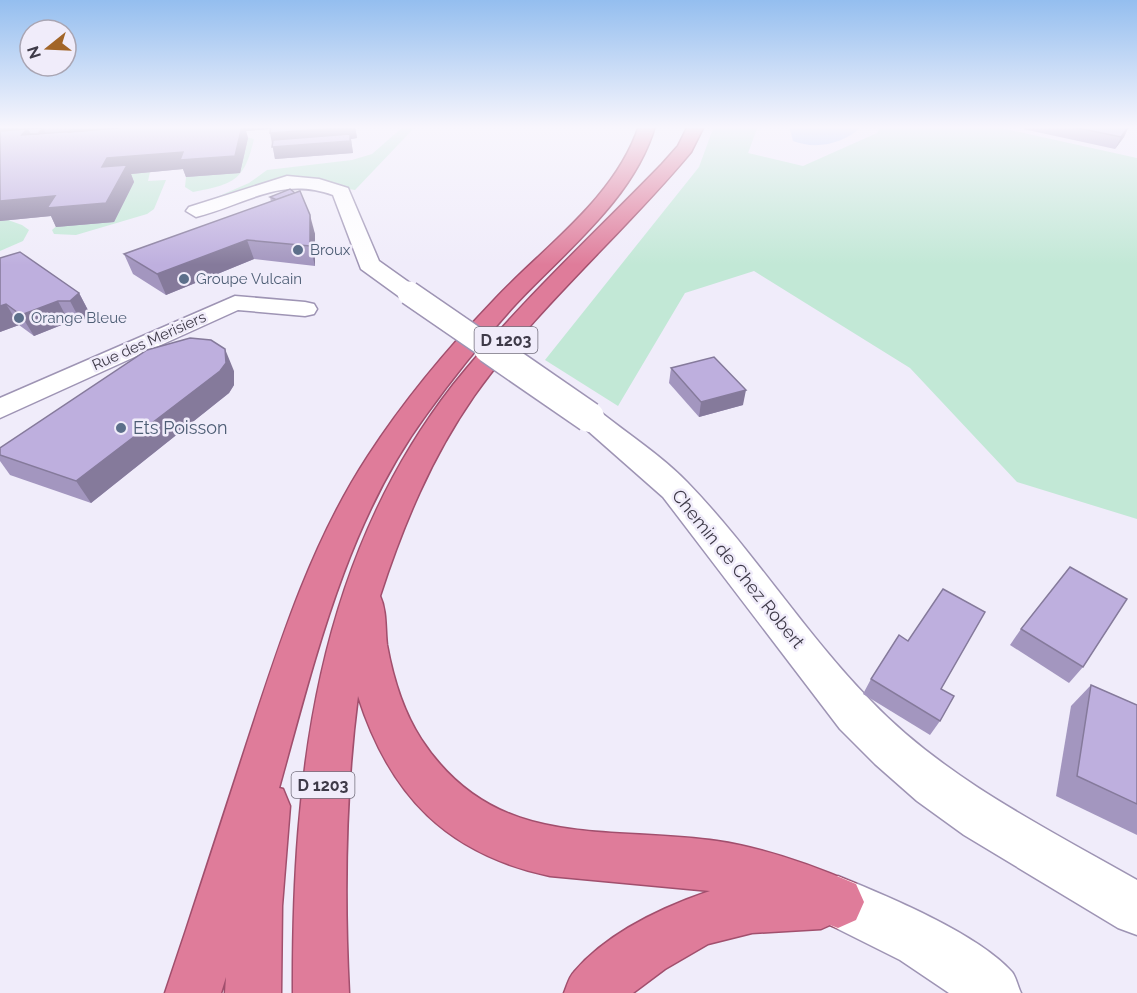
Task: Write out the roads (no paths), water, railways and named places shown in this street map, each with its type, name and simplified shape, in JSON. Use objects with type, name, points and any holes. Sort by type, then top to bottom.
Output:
[{"type":"highway","name":"D 1203","points":[[253,993],[256,906],[269,778],[291,674],[306,622],[350,515],[401,428],[429,391],[504,303],[627,172]]},
{"type":"highway","name":"D 1203","points":[[321,993],[319,902],[322,791],[341,664],[365,581],[385,528],[407,482],[462,393],[506,340],[664,172]]},
{"type":"highway","points":[[365,581],[369,652],[380,697],[398,745],[436,797],[470,823],[488,833],[527,846],[584,855],[720,867],[784,884],[838,902]]},
{"type":"highway","points":[[194,993],[306,622]]},
{"type":"highway","points":[[592,993],[615,970],[650,945],[717,916],[750,908],[838,902]]},
{"type":"street","name":"Chemin de Chez Robert","points":[[196,211],[287,181],[319,184],[341,192],[369,264],[589,417],[675,489],[855,715],[891,749],[933,785],[981,818],[1137,909]]},
{"type":"street","name":"Rue des Merisiers","points":[[0,409],[236,303],[305,309]]},
{"type":"street","points":[[838,902],[902,930],[977,979],[993,993]]},
{"type":"place","name":"Broux","points":[[298,250]]},
{"type":"place","name":"Groupe Vulcain","points":[[184,279]]},
{"type":"place","name":"Orange Bleue","points":[[19,318]]},
{"type":"place","name":"Ets Poisson","points":[[121,428]]}]
